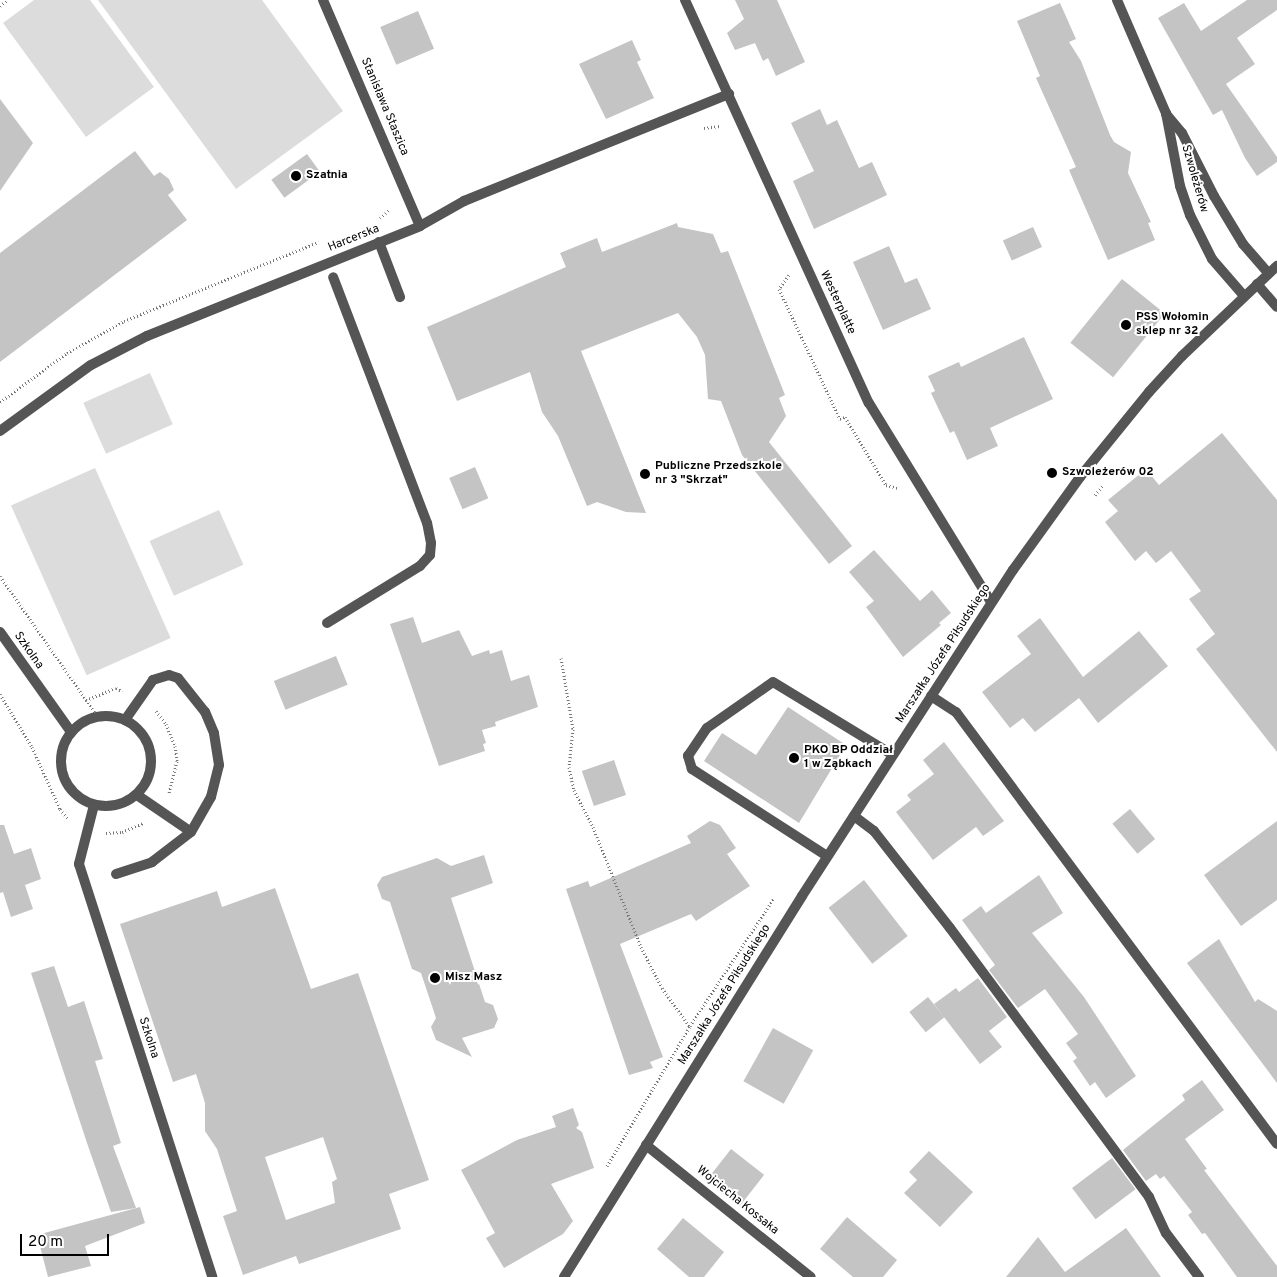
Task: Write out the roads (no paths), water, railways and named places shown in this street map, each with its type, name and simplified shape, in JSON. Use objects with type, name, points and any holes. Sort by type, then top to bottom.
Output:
[{"type":"street","name":"Stanisława Staszica","points":[[323,0],[420,226]]},
{"type":"street","name":"Westerplatte","points":[[685,0],[869,404],[991,602]]},
{"type":"street","name":"Szwoleżerów","points":[[1117,0],[1166,113],[1180,186],[1190,215],[1212,259],[1244,296]]},
{"type":"street","name":"Harcerska","points":[[0,431],[90,365],[118,349],[420,226],[464,201],[729,94]]},
{"type":"street","name":"Szwoleżerów","points":[[1166,113],[1182,134],[1214,196],[1243,244],[1268,274]]},
{"type":"street","points":[[379,242],[400,297]]},
{"type":"street","name":"Marszałka Józefa Piłsudskiego","points":[[566,1275],[707,1047],[991,602],[1121,424],[1182,356],[1277,266]]},
{"type":"street","points":[[326,624],[420,566],[430,555],[431,543],[427,523],[333,277]]},
{"type":"street","points":[[1257,284],[1277,307]]},
{"type":"street","name":"Szkolna","points":[[0,632],[71,732]]},
{"type":"street","points":[[116,874],[152,862],[191,832],[204,812],[215,785],[219,765],[214,732],[197,698],[178,678],[169,674],[153,680],[125,720]]},
{"type":"street","points":[[828,856],[692,769],[688,756],[707,728],[773,682],[893,756]]},
{"type":"street","points":[[931,696],[956,712],[1277,1144]]},
{"type":"street","points":[[98,717],[125,720],[140,731],[151,754],[148,780],[137,795],[119,805],[94,805],[82,800],[65,780],[61,755],[71,732],[81,723],[98,717]]},
{"type":"street","points":[[137,795],[191,832]]},
{"type":"street","name":"Szkolna","points":[[94,805],[79,864],[212,1277]]},
{"type":"street","points":[[854,816],[874,831],[950,928],[1149,1197],[1166,1233],[1199,1277]]},
{"type":"street","name":"Wojciecha Kossaka","points":[[646,1145],[811,1277]]},
{"type":"place","name":"Szatnia","points":[[296,176]]},
{"type":"place","name":"PSS Wołomin sklep nr 32","points":[[1126,325]]},
{"type":"place","name":"Szwoleżerów 02","points":[[1052,473]]},
{"type":"place","name":"Publiczne Przedszkole nr 3 \"Skrzat\"","points":[[645,474]]},
{"type":"place","name":"PKO BP Oddział 1 w Ząbkach","points":[[794,758]]},
{"type":"place","name":"Misz Masz","points":[[435,978]]}]
